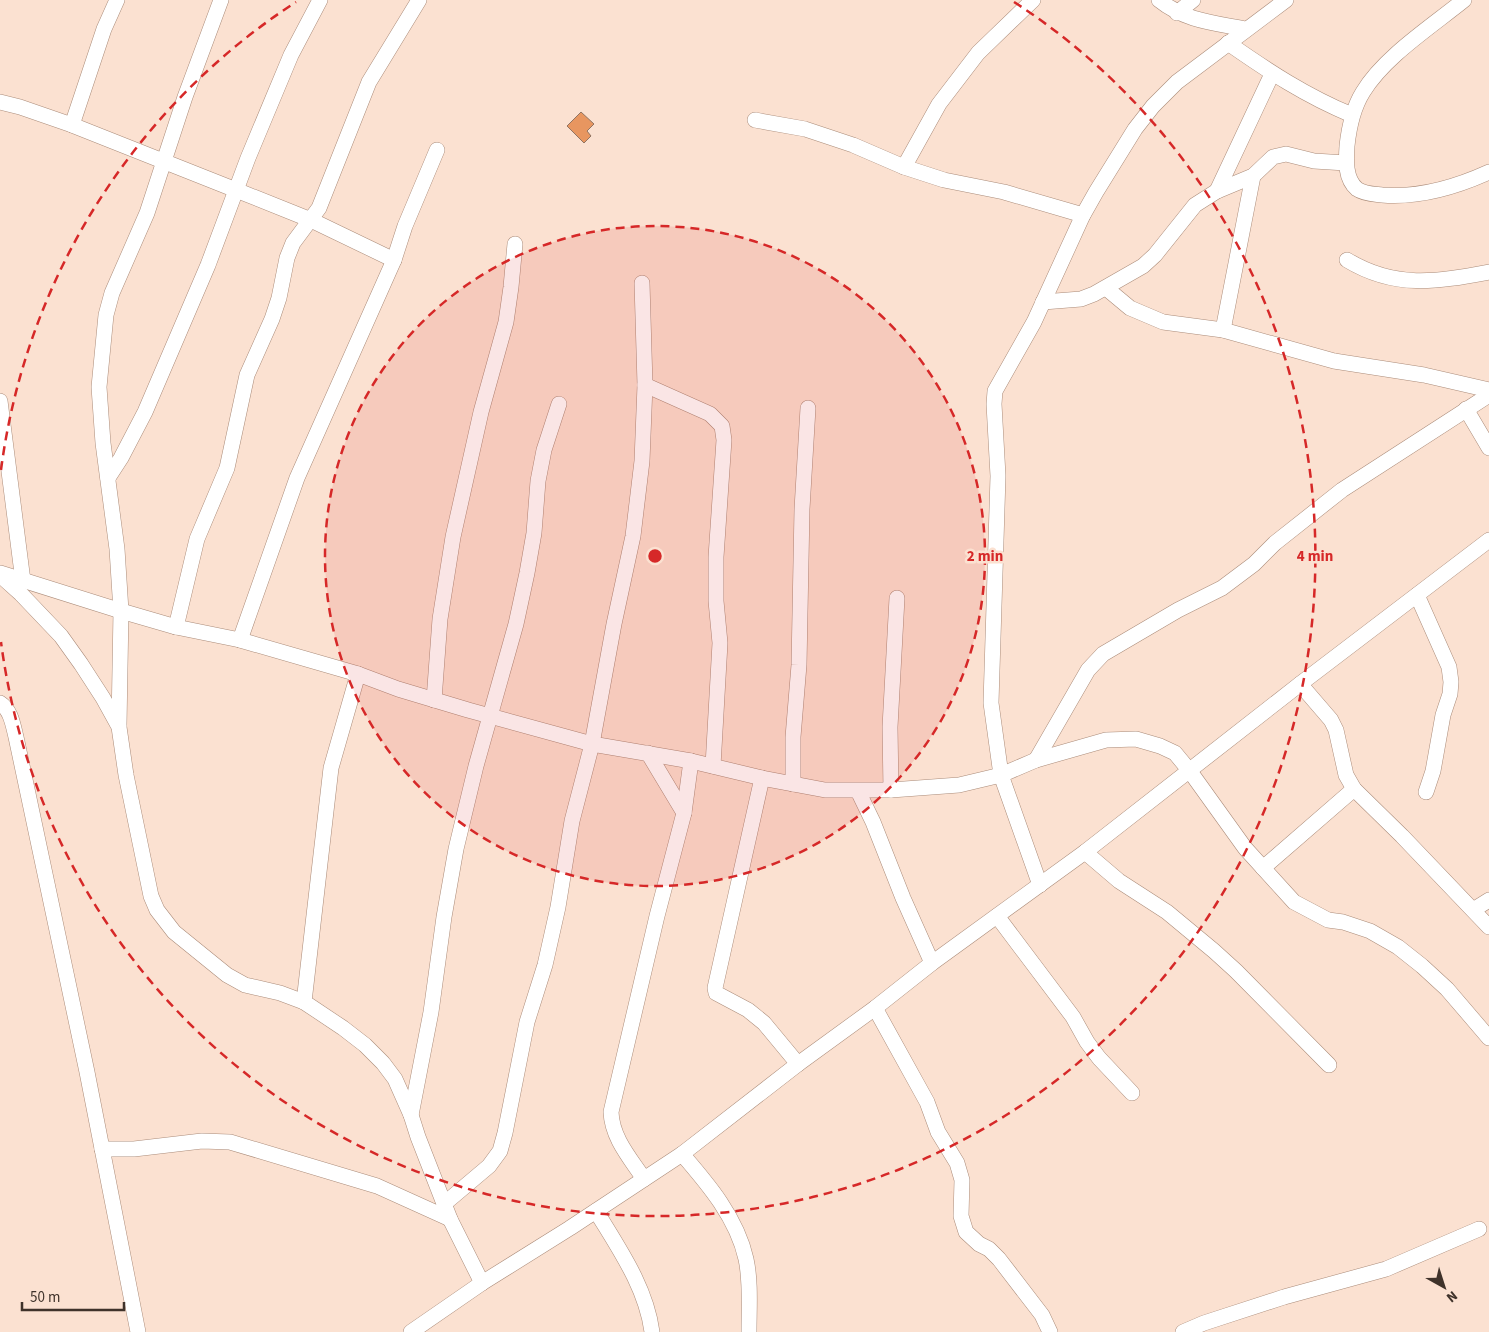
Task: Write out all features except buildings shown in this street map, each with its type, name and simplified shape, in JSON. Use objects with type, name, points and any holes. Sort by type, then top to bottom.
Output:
[{"type":"street","points":[[72,125],[116,0]]},
{"type":"street","points":[[221,0],[185,97],[146,213],[112,293],[106,315],[99,387],[103,443],[117,549],[121,611],[118,726],[126,775],[152,896],[157,910],[174,932],[227,975],[246,985],[280,993],[304,1002],[350,1034],[383,1063],[395,1079],[412,1115],[418,1137],[450,1219],[482,1283]]},
{"type":"street","points":[[108,478],[122,458],[145,412],[208,264],[291,56],[320,0]]},
{"type":"street","points":[[176,627],[197,539],[227,468],[247,375],[272,319],[279,298],[287,258],[293,243],[319,208],[369,82],[419,0]]},
{"type":"street","points":[[904,167],[939,104],[978,53],[1033,0]]},
{"type":"street","points":[[1159,0],[1177,13],[1199,20],[1246,29]]},
{"type":"street","points":[[1177,13],[1193,0]]},
{"type":"street","points":[[1040,885],[1001,775],[991,703],[998,476],[995,392],[1043,302],[1083,215],[1135,129],[1153,106],[1177,82],[1286,0]]},
{"type":"street","points":[[1464,0],[1395,56],[1370,81],[1361,94],[1352,115],[1348,134],[1346,163],[1350,178],[1356,188],[1365,193],[1391,196],[1412,195],[1445,188],[1489,172]]},
{"type":"street","points":[[1228,43],[1272,74],[1323,103],[1352,115]]},
{"type":"street","points":[[1218,191],[1272,74]]},
{"type":"street","points":[[0,102],[72,125],[311,220],[394,260]]},
{"type":"street","points":[[755,120],[805,129],[853,145],[904,167],[944,180],[1004,192],[1083,215]]},
{"type":"street","points":[[240,640],[297,478],[394,260],[437,150]]},
{"type":"street","points":[[1043,302],[1081,299],[1106,288],[1143,266],[1155,255],[1195,205],[1218,191],[1253,176],[1273,157],[1286,154],[1314,161],[1346,163]]},
{"type":"street","points":[[1223,330],[1253,176]]},
{"type":"street","points":[[434,700],[440,619],[452,546],[481,412],[506,322],[515,244]]},
{"type":"street","points":[[1347,260],[1372,273],[1410,282],[1445,280],[1489,272]]},
{"type":"street","points":[[444,1204],[489,1166],[500,1151],[506,1133],[527,1022],[545,965],[556,917],[572,821],[592,744],[614,624],[633,536],[642,461],[645,385],[642,283]]},
{"type":"street","points":[[1106,288],[1130,308],[1163,322],[1223,330],[1334,361],[1424,375],[1489,390]]},
{"type":"street","points":[[645,385],[710,414],[722,426],[724,440],[716,557],[716,601],[720,643],[713,766]]},
{"type":"street","points":[[1036,760],[1088,670],[1103,654],[1178,610],[1222,588],[1254,564],[1274,543],[1342,490],[1489,395]]},
{"type":"street","points":[[0,401],[23,580]]},
{"type":"street","points":[[412,1115],[432,1012],[444,917],[456,849],[528,573],[534,533],[538,481],[544,450],[559,404]]},
{"type":"street","points":[[793,784],[793,736],[799,665],[802,509],[808,408]]},
{"type":"street","points":[[1466,409],[1489,448]]},
{"type":"street","points":[[411,1332],[482,1283],[682,1154],[932,963],[1085,852],[1300,684],[1489,540]]},
{"type":"street","points":[[0,574],[176,627],[240,640],[358,674],[434,700],[592,744],[691,761],[762,778],[825,790],[891,790],[959,785],[1001,775],[1036,760],[1106,740],[1136,739],[1160,746],[1175,753],[1228,826],[1286,894],[1307,910],[1328,920],[1343,922],[1370,931],[1398,947],[1447,989],[1489,1038]]},
{"type":"street","points":[[0,574],[61,636],[82,664],[118,726]]},
{"type":"street","points":[[1417,595],[1449,667],[1451,682],[1433,771],[1426,792]]},
{"type":"street","points":[[891,790],[890,727],[897,598]]},
{"type":"street","points":[[304,1002],[330,768],[358,674]]},
{"type":"street","points":[[1300,684],[1331,720],[1336,730],[1346,775],[1354,788],[1489,927]]},
{"type":"street","points":[[0,703],[6,707],[10,714],[16,737],[138,1332]]},
{"type":"street","points":[[648,753],[684,813]]},
{"type":"street","points":[[644,1179],[615,1136],[611,1125],[610,1112],[684,813],[691,761]]},
{"type":"street","points":[[762,778],[715,988],[716,993],[748,1010],[764,1022],[798,1064]]},
{"type":"street","points":[[1263,868],[1354,788]]},
{"type":"street","points":[[858,791],[873,822],[903,898],[932,963]]},
{"type":"street","points":[[1085,852],[1119,881],[1167,912],[1207,945],[1236,971],[1329,1065]]},
{"type":"street","points":[[1473,910],[1489,900]]},
{"type":"street","points":[[997,916],[1073,1017],[1095,1052],[1132,1093]]},
{"type":"street","points":[[875,1008],[902,1054],[927,1102],[938,1132],[956,1163],[962,1180],[961,1216],[966,1232],[999,1259],[1042,1316],[1050,1332]]},
{"type":"street","points":[[102,1149],[134,1149],[202,1141],[230,1142],[377,1186],[450,1219]]},
{"type":"street","points":[[682,1154],[710,1186],[733,1224],[746,1258],[749,1284],[748,1332]]},
{"type":"street","points":[[596,1211],[632,1270],[648,1312],[652,1332]]},
{"type":"street","points":[[1182,1332],[1284,1297],[1386,1269],[1479,1228]]}]
